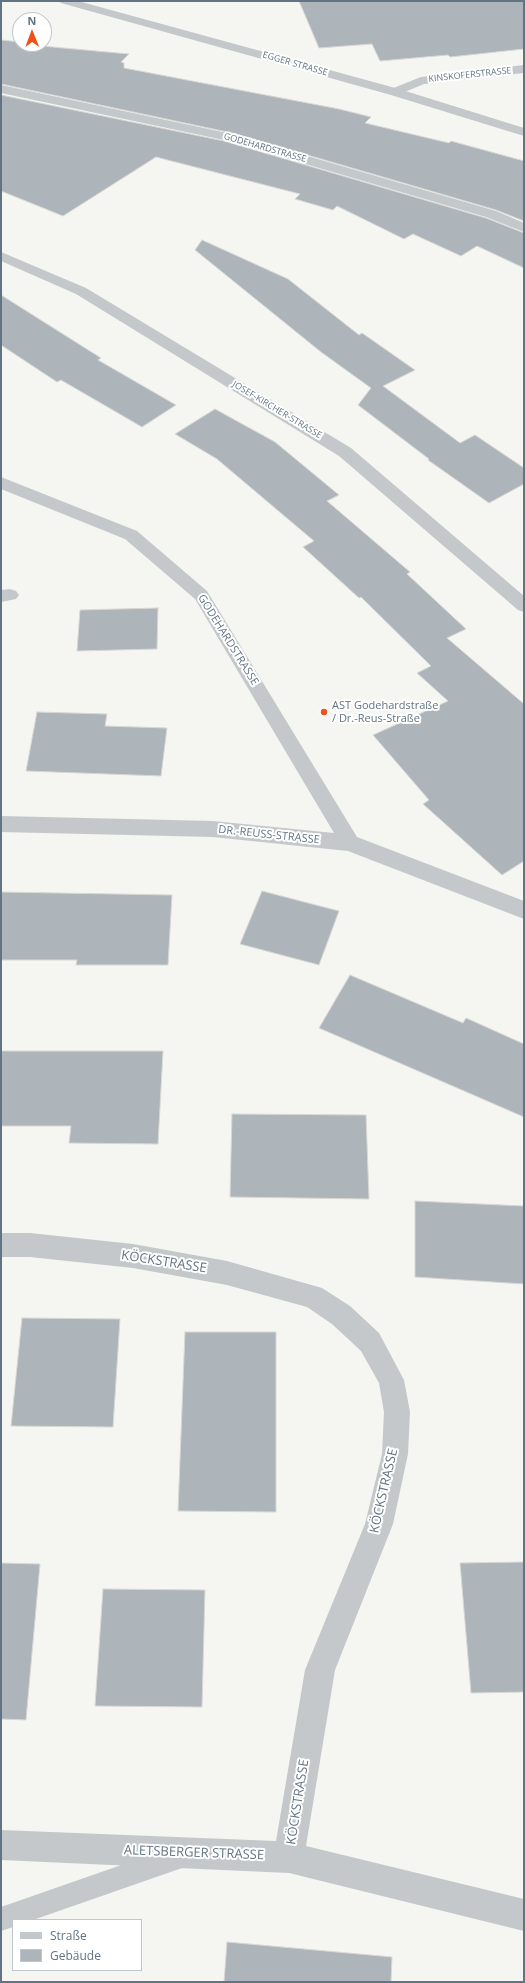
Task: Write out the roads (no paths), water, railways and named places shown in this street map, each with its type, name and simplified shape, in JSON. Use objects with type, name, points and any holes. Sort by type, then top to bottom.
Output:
[{"type":"street","name":"EGGER STRASSE","points":[[65,1],[395,92],[524,132]]},
{"type":"street","name":"KINSKOFERSTRASSE","points":[[395,92],[421,81],[524,69]]},
{"type":"street","name":"GODEHARDSTRASSE","points":[[1,89],[228,137],[492,214],[524,228]]},
{"type":"street","name":"JOSEF-KIRCHER-STRASSE","points":[[1,256],[81,290],[345,452],[524,606]]},
{"type":"street","name":"GODEHARDSTRASSE","points":[[1,482],[24,493],[131,535],[201,595],[350,843]]},
{"type":"street","points":[[1,495],[24,493]]},
{"type":"street","name":"DR.-REUSS-STRASSE","points":[[1,824],[213,829],[350,843],[524,910]]},
{"type":"street","name":"KÖCKSTRASSE","points":[[1,1244],[30,1245],[133,1256],[227,1273],[313,1297],[340,1315],[370,1342],[391,1380],[398,1412],[395,1454],[379,1524],[320,1670],[289,1857]]},
{"type":"street","name":"ALETSBERGER STRASSE","points":[[1,1845],[187,1854],[289,1857],[524,1915]]},
{"type":"lane","points":[[1,1919],[187,1854]]},
{"type":"place","name":"AST Godehardstraße / Dr.-Reus-Straße","points":[[324,712]]}]
